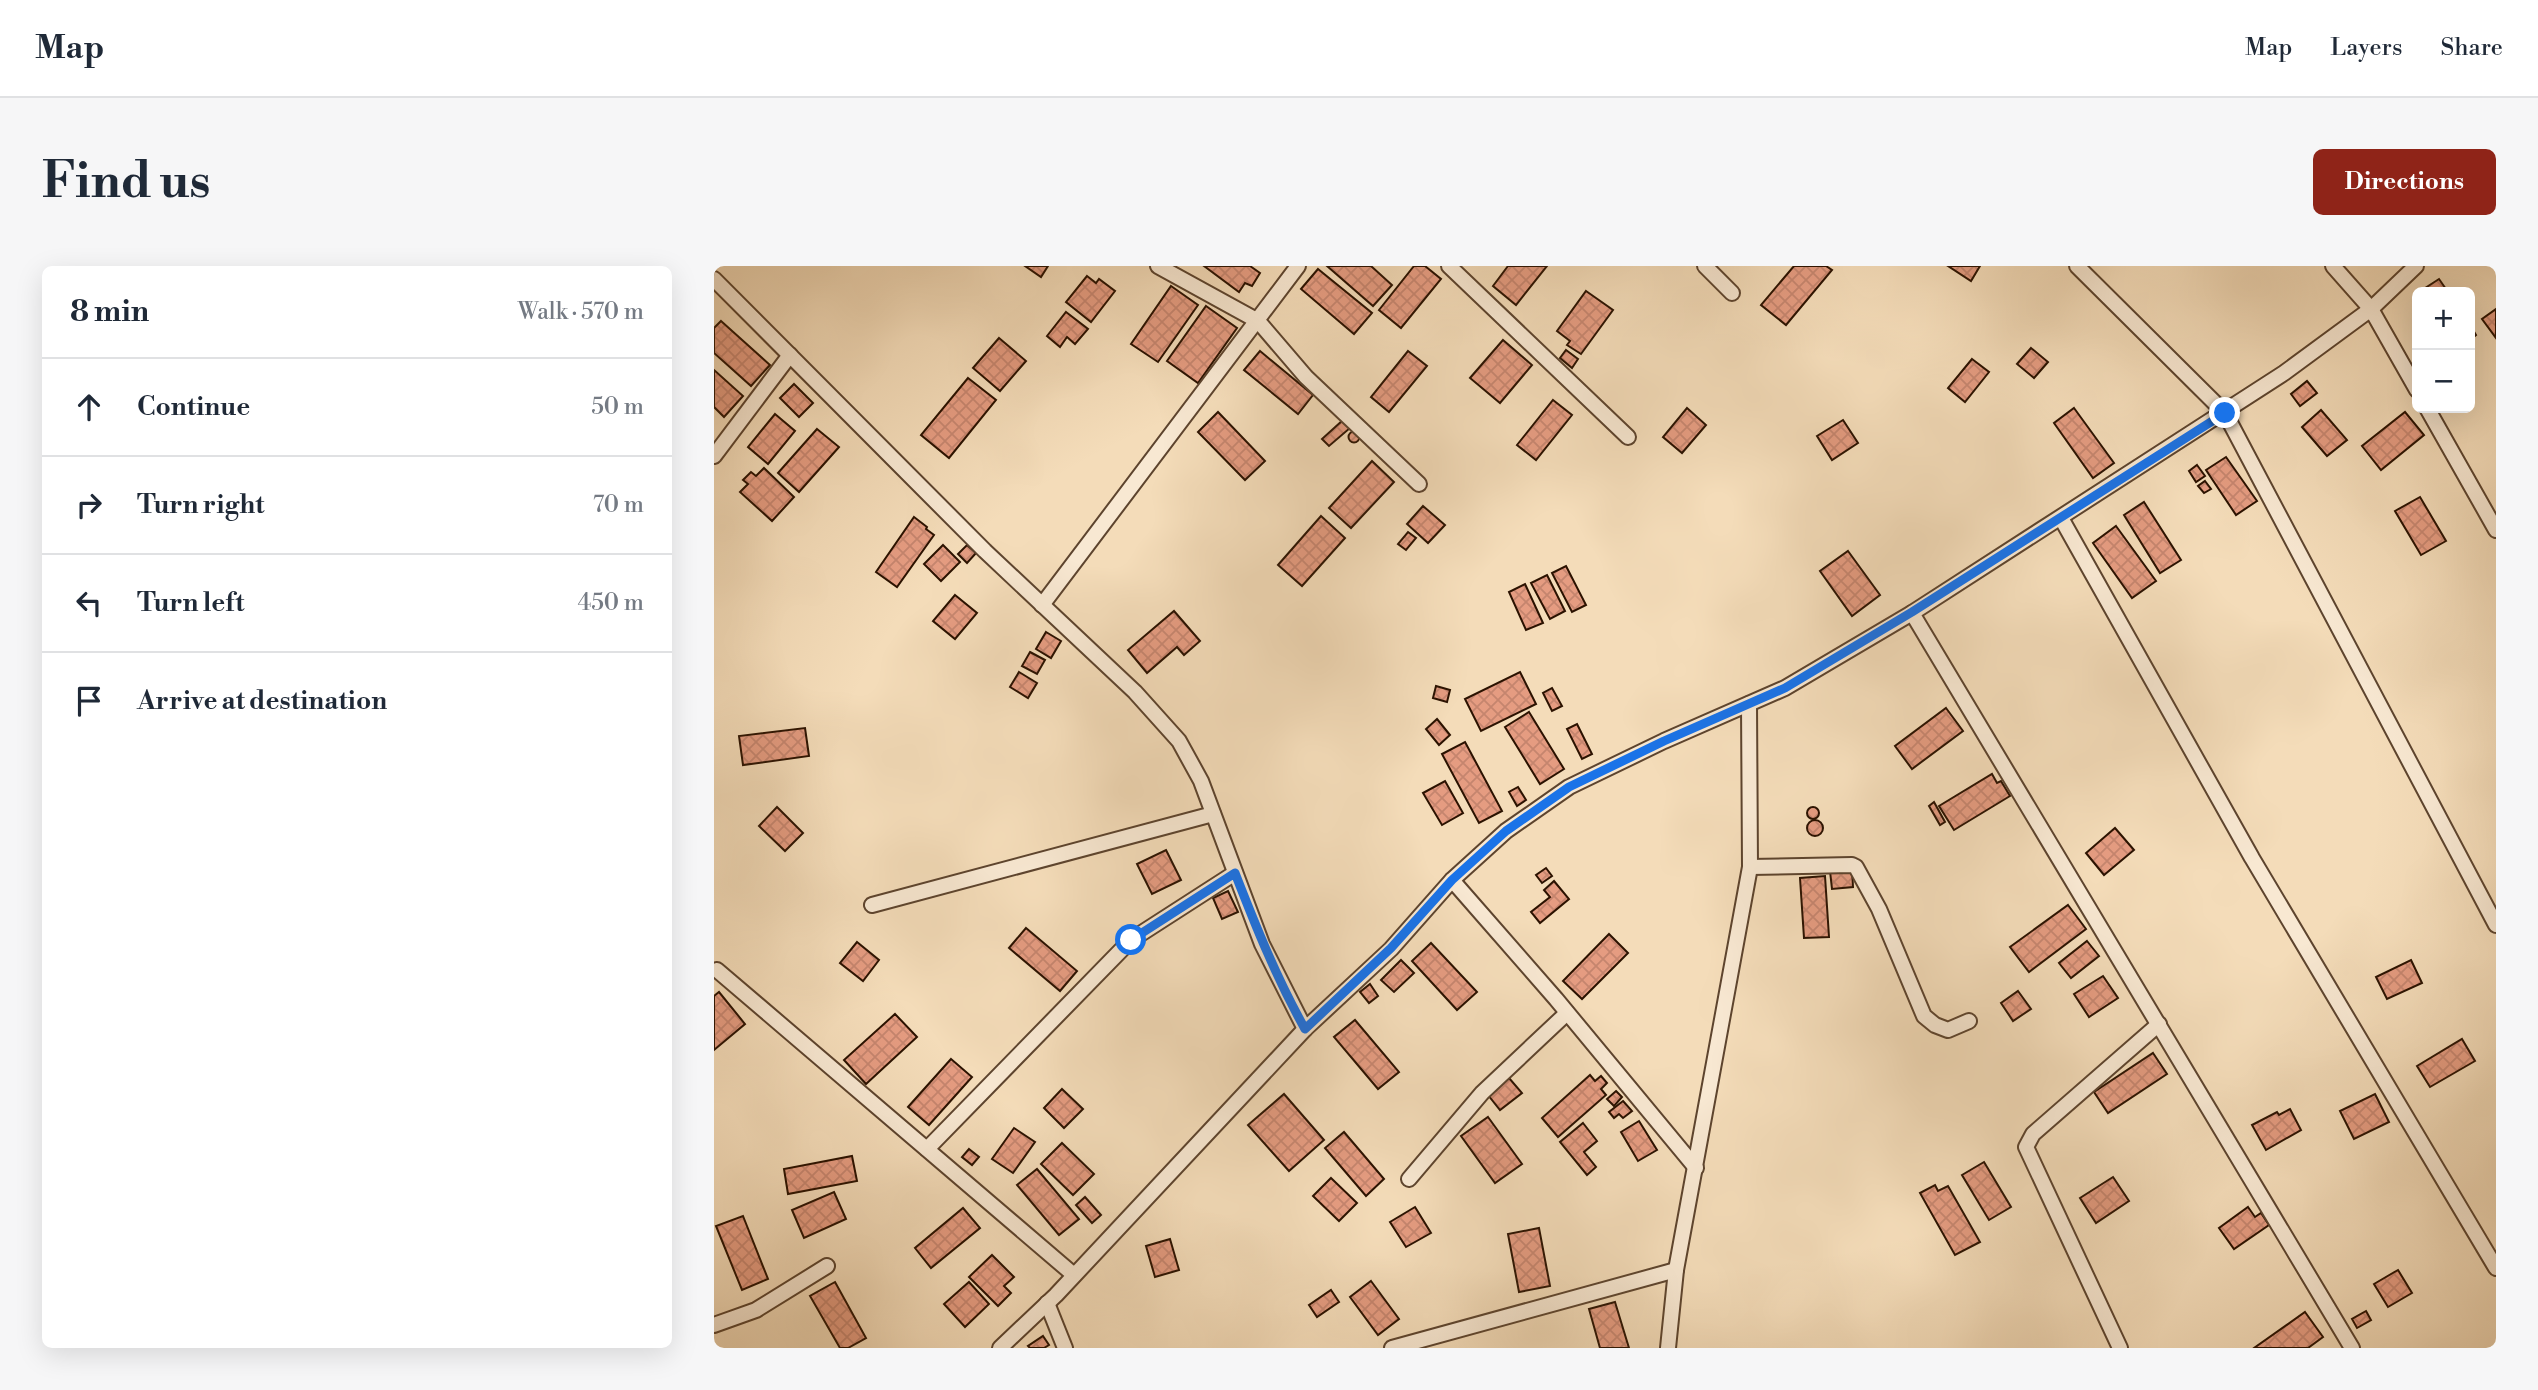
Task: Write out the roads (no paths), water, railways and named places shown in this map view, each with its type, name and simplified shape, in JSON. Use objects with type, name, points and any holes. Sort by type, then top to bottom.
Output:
[{"type":"street","points":[[1158,266],[1258,321],[1306,377],[1419,484]]},
{"type":"street","points":[[1042,605],[1297,266]]},
{"type":"street","points":[[1449,266],[1628,437]]},
{"type":"street","points":[[1705,266],[1732,293]]},
{"type":"street","points":[[2077,266],[2225,413],[2496,925]]},
{"type":"street","points":[[2333,266],[2371,309],[2412,381]]},
{"type":"street","points":[[1000,1348],[1074,1275],[1305,1029],[1391,948],[1452,880],[1506,831],[1569,787],[1664,741],[1785,688],[1912,612],[2284,373],[2371,309],[2416,266]]},
{"type":"street","points":[[714,279],[985,551],[1135,692],[1179,741],[1201,781],[1262,944],[1305,1029]]},
{"type":"street","points":[[714,456],[790,355]]},
{"type":"street","points":[[2430,413],[2496,530]]},
{"type":"street","points":[[2060,517],[2252,858],[2496,1268]]},
{"type":"street","points":[[1912,612],[2352,1348]]},
{"type":"street","points":[[1668,1348],[1676,1270],[1750,866],[1749,704]]},
{"type":"street","points":[[872,905],[1213,814]]},
{"type":"street","points":[[1750,866],[1856,867],[1880,909],[1924,1016],[1948,1031],[1969,1021]]},
{"type":"street","points":[[927,1149],[1131,940],[1235,873]]},
{"type":"street","points":[[1452,880],[1696,1168]]},
{"type":"street","points":[[717,971],[1074,1275]]},
{"type":"street","points":[[1409,1179],[1482,1093],[1567,1013]]},
{"type":"street","points":[[2120,1348],[2026,1147],[2033,1134],[2159,1024]]},
{"type":"street","points":[[714,1325],[757,1310],[827,1266]]},
{"type":"street","points":[[1392,1348],[1676,1270]]},
{"type":"street","points":[[1047,1303],[1065,1348]]}]
